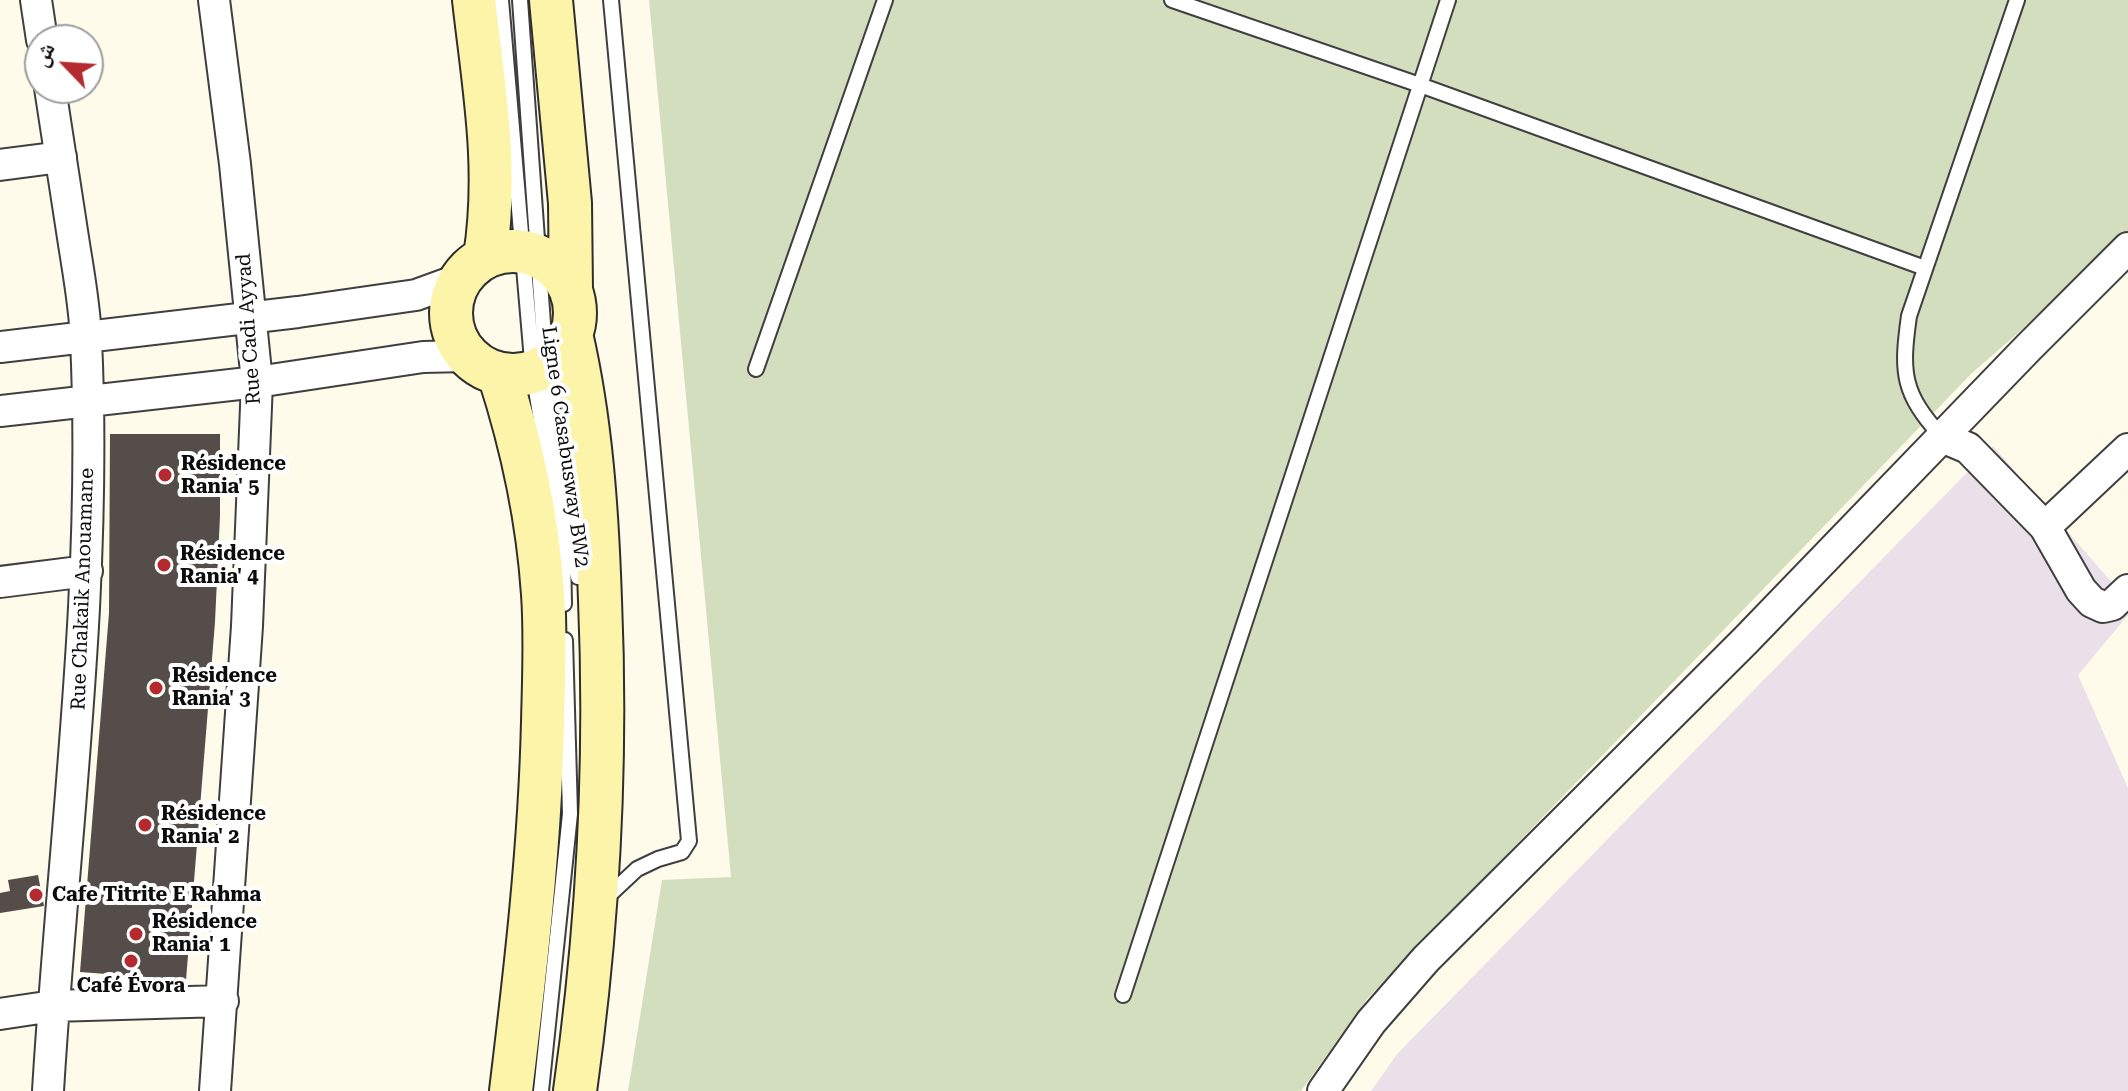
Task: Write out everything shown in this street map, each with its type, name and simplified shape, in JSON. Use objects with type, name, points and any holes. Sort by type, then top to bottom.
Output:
[{"type":"main road","points":[[474,0],[491,150],[492,212],[501,261]]},
{"type":"main road","points":[[511,1091],[532,913],[542,765],[543,594],[517,430],[523,360],[575,305],[571,290],[570,203],[551,0]]},
{"type":"main road","points":[[571,290],[557,269],[501,261],[451,305],[451,319],[459,344],[523,360],[588,422],[599,574],[603,748],[594,925],[575,1091]]},
{"type":"street","points":[[36,0],[40,24]]},
{"type":"street","name":"Rue Cadi Ayyad","points":[[214,0],[257,382],[247,626],[215,1091]]},
{"type":"street","name":"Rue Chakaik Anouamane","points":[[48,1091],[87,571],[88,402],[86,336],[53,104]]},
{"type":"street","points":[[0,165],[61,157]]},
{"type":"street","points":[[1323,1091],[1371,1022],[1426,959],[1745,641],[2128,248]]},
{"type":"street","points":[[0,347],[416,295],[501,261]]},
{"type":"street","points":[[0,411],[257,382],[423,357],[523,360]]},
{"type":"street","points":[[1942,437],[1968,448],[2045,527],[2081,590],[2092,602],[2103,607],[2112,605],[2128,590]]},
{"type":"street","points":[[2045,527],[2128,449]]},
{"type":"street","points":[[0,582],[87,571]]},
{"type":"street","points":[[0,1014],[53,1006],[223,1001]]},
{"type":"lane","name":"Ligne 6 Casabusway BW2","points":[[501,0],[501,261],[563,552],[570,814],[541,1091]]},
{"type":"lane","name":"Ligne 6 Casabusway BW2","points":[[501,261],[520,0]]},
{"type":"lane","points":[[594,925],[605,898],[637,869],[682,852],[689,841],[611,0]]},
{"type":"lane","points":[[756,369],[885,0]]},
{"type":"lane","points":[[1172,0],[1420,85],[1925,268]]},
{"type":"lane","points":[[1123,995],[1448,0]]},
{"type":"lane","points":[[1942,437],[1918,411],[1907,383],[1903,358],[1909,316],[2017,0]]},
{"type":"lane","name":"Ligne 6 Casabusway BW2","points":[[523,360],[578,560],[579,605]]},
{"type":"lane","points":[[583,848],[587,818],[586,787]]},
{"type":"lane","points":[[556,1091],[561,1045]]},
{"type":"shaded area","points":[[1993,446],[2128,601],[2128,615],[2078,675],[2128,788],[2128,1091],[1371,1091],[1398,1053]]},
{"type":"green space","points":[[649,0],[2128,0],[2128,237],[1971,374],[1367,999],[1301,1091],[628,1091],[662,880],[731,877]]},
{"type":"building","points":[[110,434],[220,434],[215,622],[186,980],[80,972],[109,613]]},
{"type":"building","points":[[38,875],[44,906],[0,913],[0,893],[10,891],[8,880]]},
{"type":"place","name":"Résidence Rania' 5","points":[[165,475]]},
{"type":"place","name":"Résidence Rania' 4","points":[[164,565]]},
{"type":"place","name":"Résidence Rania' 3","points":[[156,688]]},
{"type":"place","name":"Résidence Rania' 2","points":[[145,825]]},
{"type":"place","name":"Cafe Titrite E Rahma","points":[[36,895]]},
{"type":"place","name":"Résidence Rania' 1","points":[[136,934]]},
{"type":"place","name":"Café Évora","points":[[131,961]]}]
